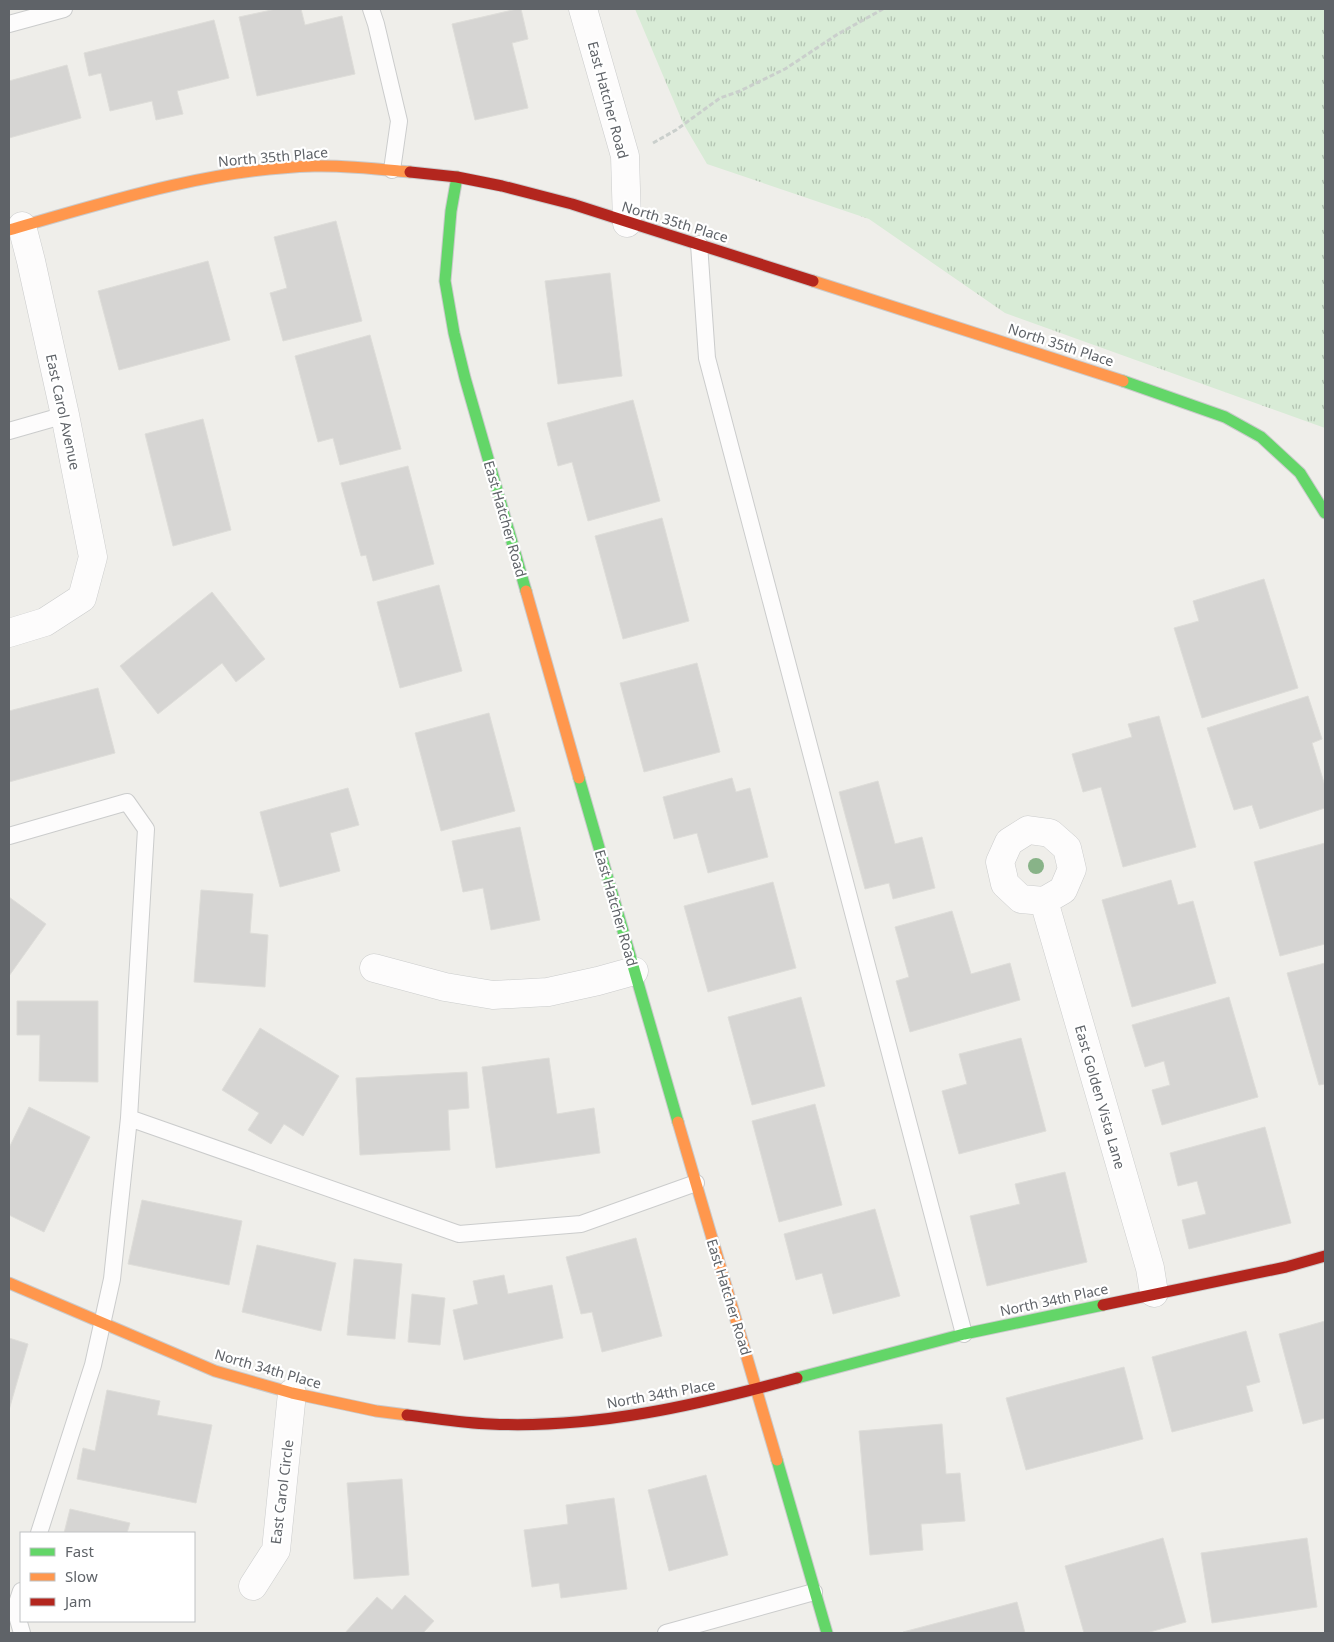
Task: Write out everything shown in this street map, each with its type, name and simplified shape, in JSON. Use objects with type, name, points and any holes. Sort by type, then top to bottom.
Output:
[{"type":"street","name":"East Hatcher Road","points":[[583,9],[625,156],[628,223]]},
{"type":"street","name":"North 35th Place","points":[[15,228],[141,192],[246,172],[315,166],[392,170],[457,177],[502,186],[572,204],[700,244],[1141,386],[1225,417],[1262,437],[1300,473],[1325,513]]},
{"type":"street","name":"East Hatcher Road","points":[[457,177],[451,211],[445,281],[454,333],[465,378],[634,971],[827,1633]]},
{"type":"street","name":"East Carol Avenue","points":[[9,632],[45,622],[82,598],[93,556],[31,261],[15,228]]},
{"type":"street","name":"East Golden Vista Lane","points":[[1044,901],[1150,1268],[1154,1293]]},
{"type":"street","points":[[374,968],[444,987],[493,995],[548,992],[634,971]]},
{"type":"street","name":"North 34th Place","points":[[9,1283],[215,1371],[292,1393],[376,1411],[490,1424],[560,1423],[619,1418],[718,1399],[964,1334],[1286,1267],[1325,1256]]},
{"type":"street","name":"East Carol Circle","points":[[253,1586],[276,1550],[292,1393]]},
{"type":"lane","points":[[9,24],[64,9]]},
{"type":"lane","points":[[371,9],[399,121],[392,170]]},
{"type":"lane","points":[[700,244],[707,358],[964,1334]]},
{"type":"lane","points":[[9,432],[65,416]]},
{"type":"lane","points":[[9,836],[127,802],[146,829],[129,1118],[112,1279],[93,1365],[40,1532]]},
{"type":"lane","points":[[129,1118],[459,1234],[581,1224],[696,1183]]},
{"type":"lane","points":[[666,1633],[814,1592]]},
{"type":"lane","points":[[20,1594],[15,1609],[22,1633]]},
{"type":"path","points":[[625,156],[641,150],[676,130],[720,98],[740,91],[785,68],[838,34],[883,9]]},
{"type":"green space","points":[[635,9],[1325,9],[1325,428],[1005,313],[869,219],[707,164],[683,123]]},
{"type":"building","points":[[276,9],[301,9],[305,25],[342,16],[355,74],[257,96],[239,17]]},
{"type":"building","points":[[521,9],[528,39],[512,43],[528,108],[475,120],[452,24]]},
{"type":"building","points":[[214,20],[229,78],[177,91],[183,114],[156,120],[152,101],[110,111],[101,73],[89,76],[84,53]]},
{"type":"building","points":[[67,65],[81,118],[9,138],[9,81]]},
{"type":"building","points":[[336,221],[362,321],[283,341],[270,293],[287,288],[274,237]]},
{"type":"building","points":[[208,261],[230,340],[119,370],[98,291]]},
{"type":"building","points":[[610,273],[622,376],[558,384],[545,281]]},
{"type":"building","points":[[370,335],[401,449],[340,465],[333,438],[318,442],[295,356]]},
{"type":"building","points":[[633,400],[660,501],[588,521],[572,462],[558,466],[547,423]]},
{"type":"building","points":[[203,419],[231,530],[173,546],[145,434]]},
{"type":"building","points":[[408,466],[434,564],[373,581],[366,555],[361,556],[341,483]]},
{"type":"building","points":[[662,518],[689,621],[623,639],[595,536]]},
{"type":"building","points":[[1264,579],[1298,688],[1202,718],[1174,628],[1199,621],[1193,601]]},
{"type":"building","points":[[439,585],[462,671],[400,688],[377,602]]},
{"type":"building","points":[[212,592],[265,659],[236,682],[222,663],[158,714],[120,666]]},
{"type":"building","points":[[697,663],[720,752],[644,772],[620,683]]},
{"type":"building","points":[[98,688],[115,753],[9,782],[9,711]]},
{"type":"building","points":[[1308,696],[1322,739],[1312,743],[1325,786],[1325,808],[1260,829],[1252,805],[1234,810],[1207,728]]},
{"type":"building","points":[[489,713],[515,811],[441,831],[415,733]]},
{"type":"building","points":[[1159,716],[1196,847],[1123,867],[1101,787],[1083,792],[1072,754],[1132,737],[1128,724]]},
{"type":"building","points":[[732,778],[736,792],[750,788],[768,857],[708,873],[697,833],[674,839],[663,797]]},
{"type":"building","points":[[878,781],[895,844],[922,837],[935,888],[893,899],[889,883],[865,889],[839,792]]},
{"type":"building","points":[[348,788],[359,825],[330,833],[340,871],[280,887],[260,812]]},
{"type":"building","points":[[520,827],[540,920],[491,930],[483,888],[463,892],[452,841]]},
{"type":"building","points":[[1325,843],[1325,944],[1280,956],[1254,862]]},
{"type":"building","points":[[1171,880],[1178,905],[1193,901],[1216,983],[1132,1007],[1102,900]]},
{"type":"building","points":[[773,882],[796,968],[708,992],[684,906]]},
{"type":"building","points":[[201,890],[253,894],[250,933],[268,935],[265,987],[194,982]]},
{"type":"building","points":[[9,897],[46,924],[9,976]]},
{"type":"building","points":[[952,911],[971,974],[1010,963],[1020,1000],[910,1032],[896,981],[909,977],[895,927]]},
{"type":"building","points":[[1325,963],[1325,1084],[1319,1085],[1287,973]]},
{"type":"building","points":[[801,997],[825,1086],[752,1105],[728,1017]]},
{"type":"building","points":[[1229,997],[1258,1097],[1162,1125],[1152,1090],[1170,1085],[1164,1061],[1145,1067],[1132,1025]]},
{"type":"building","points":[[17,1001],[98,1001],[98,1082],[39,1081],[40,1035],[17,1035]]},
{"type":"building","points":[[260,1028],[339,1076],[303,1136],[284,1124],[271,1144],[248,1130],[259,1113],[222,1090]]},
{"type":"building","points":[[1021,1038],[1046,1131],[959,1154],[942,1091],[967,1084],[959,1054]]},
{"type":"building","points":[[549,1058],[557,1114],[594,1108],[600,1153],[496,1168],[482,1067]]},
{"type":"building","points":[[467,1072],[469,1108],[448,1110],[450,1150],[360,1155],[356,1078]]},
{"type":"building","points":[[815,1104],[842,1205],[779,1222],[752,1121]]},
{"type":"building","points":[[29,1107],[90,1137],[44,1232],[9,1215],[9,1148]]},
{"type":"building","points":[[1265,1127],[1291,1223],[1189,1249],[1182,1220],[1206,1214],[1197,1181],[1178,1186],[1170,1153]]},
{"type":"building","points":[[1065,1172],[1087,1262],[987,1286],[970,1216],[1020,1204],[1015,1184]]},
{"type":"building","points":[[142,1200],[242,1221],[229,1285],[128,1264]]},
{"type":"building","points":[[875,1209],[900,1296],[833,1314],[822,1273],[796,1280],[784,1234]]},
{"type":"building","points":[[636,1238],[662,1336],[602,1352],[592,1312],[581,1314],[566,1257]]},
{"type":"building","points":[[257,1245],[336,1263],[321,1331],[242,1312]]},
{"type":"building","points":[[354,1259],[402,1264],[395,1339],[347,1335]]},
{"type":"building","points":[[504,1275],[508,1294],[552,1285],[563,1338],[464,1360],[453,1310],[478,1304],[473,1281]]},
{"type":"building","points":[[412,1294],[445,1298],[440,1345],[408,1342]]},
{"type":"building","points":[[1325,1321],[1325,1418],[1303,1424],[1279,1334]]},
{"type":"building","points":[[1246,1331],[1260,1382],[1246,1386],[1253,1411],[1172,1432],[1152,1357]]},
{"type":"building","points":[[9,1338],[28,1344],[9,1410]]},
{"type":"building","points":[[1124,1367],[1143,1439],[1026,1470],[1006,1398]]},
{"type":"building","points":[[107,1390],[160,1401],[157,1415],[212,1425],[196,1503],[77,1479],[83,1448],[95,1451]]},
{"type":"building","points":[[942,1424],[946,1474],[960,1473],[965,1521],[921,1524],[923,1550],[870,1555],[859,1431]]},
{"type":"building","points":[[706,1475],[728,1555],[669,1571],[648,1490]]},
{"type":"building","points":[[402,1479],[409,1575],[354,1579],[347,1483]]},
{"type":"building","points":[[614,1498],[627,1589],[561,1598],[559,1583],[532,1587],[524,1530],[568,1524],[566,1505]]},
{"type":"building","points":[[70,1509],[130,1523],[127,1532],[64,1532]]},
{"type":"building","points":[[1163,1538],[1186,1622],[1146,1633],[1084,1633],[1065,1566]]},
{"type":"building","points":[[1307,1538],[1317,1607],[1212,1623],[1201,1553]]},
{"type":"building","points":[[405,1595],[434,1621],[423,1633],[345,1633],[377,1597],[392,1610]]},
{"type":"building","points":[[1017,1602],[1025,1633],[903,1633],[903,1632]]},
{"type":"traffic: fast","points":[[457,177],[451,211],[445,281],[454,333],[465,378],[526,591]]},
{"type":"traffic: fast","points":[[1123,381],[1225,417],[1261,437],[1300,473],[1325,513]]},
{"type":"traffic: fast","points":[[579,778],[678,1122]]},
{"type":"traffic: fast","points":[[797,1378],[964,1334],[1103,1305]]},
{"type":"traffic: fast","points":[[777,1460],[827,1633]]},
{"type":"traffic: slow","points":[[9,230],[160,188],[237,173],[275,168],[314,166],[362,167],[410,172]]},
{"type":"traffic: slow","points":[[813,281],[1123,381]]},
{"type":"traffic: slow","points":[[526,591],[579,778]]},
{"type":"traffic: slow","points":[[678,1122],[777,1460]]},
{"type":"traffic: slow","points":[[9,1283],[215,1371],[292,1393],[376,1411],[407,1415]]},
{"type":"traffic: jam","points":[[410,172],[457,177],[502,186],[572,204],[813,281]]},
{"type":"traffic: jam","points":[[1103,1305],[1286,1267],[1325,1256]]},
{"type":"traffic: jam","points":[[407,1415],[490,1424],[568,1423],[607,1419],[684,1406],[797,1378]]}]
